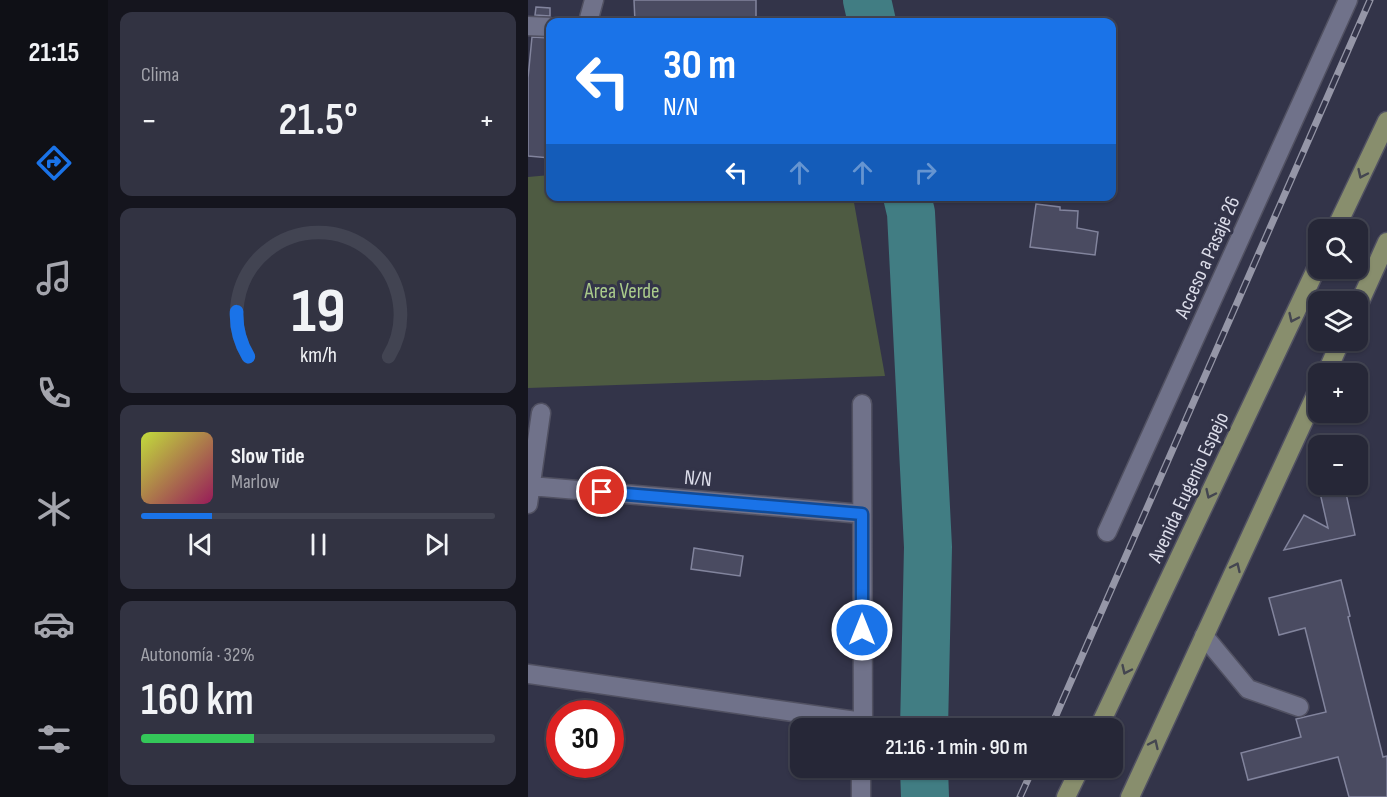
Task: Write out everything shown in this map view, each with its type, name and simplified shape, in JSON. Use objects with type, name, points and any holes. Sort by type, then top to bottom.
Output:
[{"type":"main road","points":[[1340,219],[1387,121]]},
{"type":"main road","points":[[1365,291],[1387,242]]},
{"type":"main road","name":"Avenida Eugenio Espejo","points":[[1103,718],[1311,279]]},
{"type":"main road","points":[[1130,797],[1308,412]]},
{"type":"main road","points":[[1066,797],[1075,778]]},
{"type":"street","points":[[589,18],[594,0]]},
{"type":"street","name":"Acceso a Pasaje 26","points":[[1107,532],[1348,0]]},
{"type":"street","points":[[528,26],[546,27]]},
{"type":"street","points":[[862,404],[863,718]]},
{"type":"street","points":[[529,495],[541,413]]},
{"type":"street","name":"N/N","points":[[529,495],[862,514]]},
{"type":"street","points":[[1204,636],[1248,689],[1299,707]]},
{"type":"street","points":[[528,674],[811,718]]},
{"type":"street","points":[[861,778],[861,797]]},
{"type":"green space","name":"Area Verde","points":[[546,175],[546,201],[854,201],[885,376],[528,388],[528,177]]},
{"type":"building","points":[[634,0],[756,0],[756,18],[635,18]]},
{"type":"building","points":[[536,7],[550,8],[550,16],[535,15]]},
{"type":"building","points":[[532,37],[546,38],[546,158],[528,156],[528,78]]},
{"type":"building","points":[[1036,204],[1060,207],[1060,210],[1078,211],[1077,228],[1098,232],[1095,255],[1030,247]]},
{"type":"building","points":[[1320,495],[1346,495],[1355,535],[1284,550],[1304,515],[1328,528]]},
{"type":"building","points":[[694,548],[743,556],[740,576],[691,569]]},
{"type":"building","points":[[1341,580],[1383,757],[1387,756],[1387,797],[1349,797],[1338,757],[1248,780],[1241,753],[1301,737],[1296,719],[1326,712],[1305,628],[1279,635],[1269,598]]},
{"type":"waterway","points":[[867,0],[871,18]]},
{"type":"waterway","points":[[908,201],[911,213],[928,547],[924,718]]},
{"type":"waterway","points":[[924,778],[925,797]]},
{"type":"railway","points":[[1055,718],[1370,0]]},
{"type":"railway","points":[[1020,797],[1029,778]]},
{"type":"route","points":[[602,492],[862,514],[862,630]]}]
